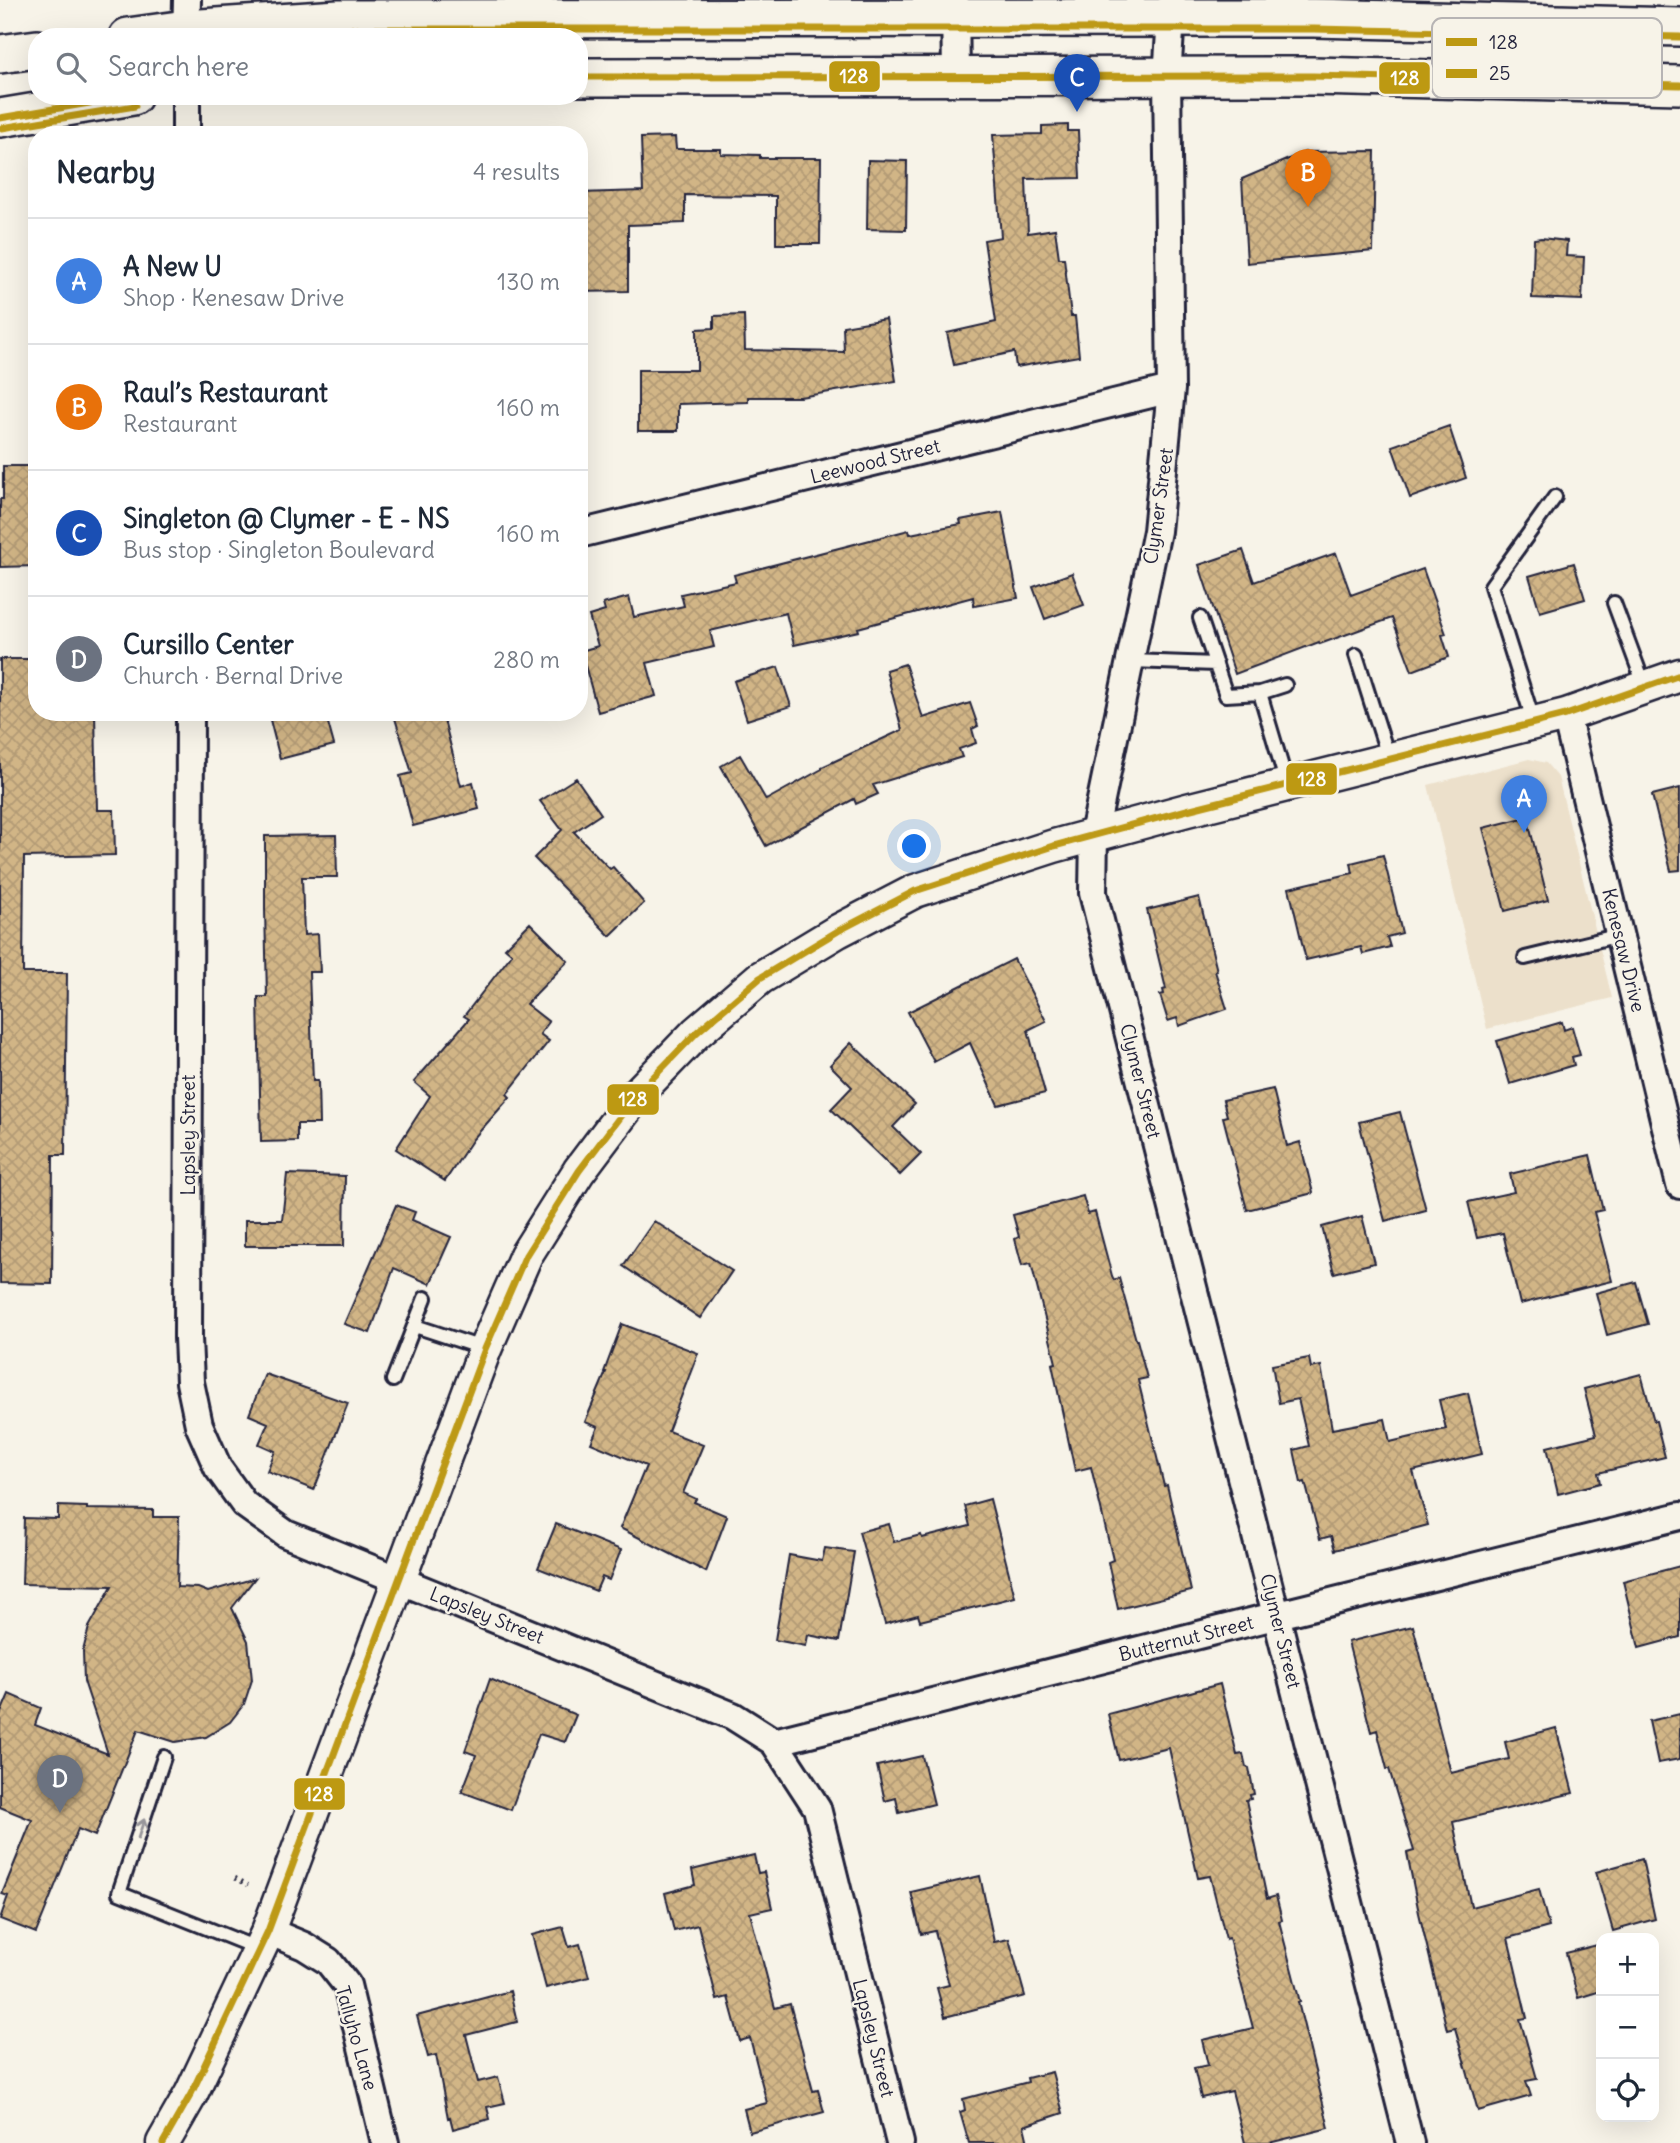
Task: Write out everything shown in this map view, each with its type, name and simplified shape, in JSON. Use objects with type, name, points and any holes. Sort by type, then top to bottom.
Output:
[{"type":"main road","points":[[163,28],[186,22],[505,14],[955,9],[1312,9],[1496,18]]},
{"type":"main road","points":[[1662,26],[1680,27]]},
{"type":"main road","points":[[0,54],[28,50]]},
{"type":"main road","points":[[588,77],[1313,76],[1432,79]]},
{"type":"main road","points":[[1662,85],[1680,85]]},
{"type":"main road","points":[[0,118],[79,105]]},
{"type":"street","points":[[955,9],[956,77]]},
{"type":"street","name":"Clymer Street","points":[[1172,9],[1167,77],[1171,388],[1157,531],[1094,834],[1093,893],[1410,2143]]},
{"type":"street","points":[[186,105],[187,126]]},
{"type":"street","name":"Leewood Street","points":[[588,532],[1171,388]]},
{"type":"street","points":[[163,2143],[191,2094],[264,1940],[485,1349],[526,1255],[579,1171],[637,1094],[696,1032],[760,978],[838,931],[915,891],[1094,834],[1566,715],[1680,675]]},
{"type":"street","name":"Kenesaw Drive","points":[[1566,715],[1680,1185]]},
{"type":"street","name":"Lapsley Street","points":[[190,721],[188,1338],[190,1382],[200,1425],[218,1468],[244,1503],[286,1534],[733,1716],[774,1742],[817,1808],[900,2143]]},
{"type":"street","name":"Butternut Street","points":[[774,1742],[1680,1517]]},
{"type":"street","name":"Tallyho Lane","points":[[264,1940],[304,1946],[328,1961],[346,1985],[385,2143]]},
{"type":"lane","points":[[1534,723],[1492,586],[1555,497]]},
{"type":"lane","points":[[1614,603],[1645,687]]},
{"type":"lane","points":[[1200,618],[1226,695],[1260,693],[1285,685]]},
{"type":"lane","points":[[1356,655],[1389,759]]},
{"type":"lane","points":[[1130,661],[1216,664]]},
{"type":"lane","points":[[1260,693],[1287,785]]},
{"type":"lane","points":[[1525,958],[1621,934]]},
{"type":"lane","points":[[393,1380],[425,1298]]},
{"type":"lane","points":[[415,1326],[485,1349]]},
{"type":"lane","points":[[164,1757],[119,1893],[264,1940]]},
{"type":"path","points":[[234,1878],[248,1885]]},
{"type":"shaded area","points":[[1529,759],[1546,763],[1558,777],[1612,998],[1487,1029],[1428,785]]},
{"type":"building","points":[[1068,125],[1068,131],[1078,131],[1080,178],[1026,179],[1028,233],[1055,229],[1059,258],[1064,258],[1071,316],[1075,316],[1079,356],[1016,367],[1014,352],[954,365],[947,333],[996,322],[984,240],[1001,237],[993,135],[1042,134],[1042,126]]},
{"type":"building","points":[[675,137],[676,149],[721,149],[721,154],[760,155],[760,158],[821,158],[820,244],[776,244],[776,196],[685,195],[685,223],[628,225],[628,291],[588,292],[588,193],[643,191],[641,138]]},
{"type":"building","points":[[1375,151],[1373,251],[1247,263],[1242,179],[1305,152]]},
{"type":"building","points":[[868,160],[907,161],[906,230],[867,229]]},
{"type":"building","points":[[1534,239],[1567,241],[1566,256],[1584,257],[1582,300],[1532,298]]},
{"type":"building","points":[[744,315],[745,350],[844,352],[843,326],[886,319],[896,381],[800,397],[748,397],[748,402],[678,404],[678,431],[638,431],[638,370],[697,370],[697,329],[714,328],[714,316]]},
{"type":"building","points":[[1449,426],[1466,478],[1410,498],[1392,446]]},
{"type":"building","points":[[3,466],[28,466],[28,566],[0,567],[0,499],[3,499]]},
{"type":"building","points":[[1002,512],[1018,598],[974,606],[973,597],[858,628],[859,631],[794,645],[786,613],[710,631],[714,647],[647,663],[656,696],[598,712],[588,676],[588,649],[598,646],[589,616],[605,611],[603,604],[629,597],[634,617],[684,606],[681,594],[736,582],[734,575],[909,530],[910,534],[961,524],[960,520]]},
{"type":"building","points":[[1243,550],[1254,582],[1336,553],[1351,595],[1423,569],[1446,634],[1442,635],[1449,657],[1412,671],[1392,618],[1235,674],[1199,565]]},
{"type":"building","points":[[1574,563],[1585,599],[1540,612],[1529,576]]},
{"type":"building","points":[[1072,573],[1084,605],[1045,619],[1033,587]]},
{"type":"building","points":[[0,659],[28,659],[28,721],[95,721],[97,810],[114,810],[115,855],[24,857],[23,973],[67,973],[65,1155],[53,1155],[52,1284],[0,1283]]},
{"type":"building","points":[[905,664],[923,718],[970,703],[978,726],[972,729],[976,743],[959,749],[962,757],[873,785],[878,794],[856,804],[854,799],[766,846],[721,766],[740,755],[766,800],[822,767],[902,730],[886,670]]},
{"type":"building","points":[[778,667],[791,706],[747,720],[734,681]]},
{"type":"building","points":[[270,721],[327,721],[334,745],[280,759]]},
{"type":"building","points":[[396,721],[444,721],[461,786],[473,782],[479,809],[413,826],[400,776],[412,773]]},
{"type":"building","points":[[576,778],[601,814],[574,832],[610,869],[613,867],[644,903],[610,936],[534,858],[562,830],[540,801]]},
{"type":"building","points":[[1680,788],[1680,870],[1671,871],[1652,795]]},
{"type":"building","points":[[1527,817],[1548,900],[1505,911],[1483,828]]},
{"type":"building","points":[[336,835],[337,877],[302,877],[304,935],[318,934],[320,972],[309,972],[313,1081],[318,1081],[319,1124],[297,1124],[297,1141],[261,1142],[258,997],[267,997],[265,836]]},
{"type":"building","points":[[1383,855],[1402,933],[1387,937],[1390,947],[1363,954],[1361,947],[1306,960],[1289,888],[1353,873],[1351,863]]},
{"type":"building","points":[[1199,897],[1215,971],[1227,1009],[1179,1026],[1177,1018],[1168,1021],[1160,995],[1164,994],[1163,990],[1166,989],[1147,910]]},
{"type":"building","points":[[530,923],[568,961],[526,1004],[549,1022],[540,1034],[549,1041],[507,1094],[510,1097],[473,1139],[445,1181],[396,1149],[430,1096],[414,1082],[469,1019],[464,1016],[512,954],[505,948]]},
{"type":"building","points":[[1014,959],[1046,1021],[1028,1030],[1045,1093],[998,1105],[970,1043],[934,1062],[908,1012]]},
{"type":"building","points":[[1562,1022],[1564,1030],[1572,1027],[1580,1055],[1572,1057],[1574,1065],[1510,1084],[1497,1041]]},
{"type":"building","points":[[851,1043],[915,1104],[893,1127],[921,1154],[900,1175],[831,1109],[852,1087],[830,1065]]},
{"type":"building","points":[[1273,1089],[1287,1146],[1300,1142],[1313,1193],[1247,1210],[1223,1117],[1227,1116],[1223,1100]]},
{"type":"building","points":[[1400,1112],[1426,1210],[1385,1221],[1359,1122]]},
{"type":"building","points":[[1590,1155],[1603,1210],[1594,1212],[1612,1281],[1520,1304],[1503,1233],[1477,1238],[1468,1202],[1514,1192],[1510,1174]]},
{"type":"building","points":[[287,1174],[345,1176],[344,1246],[245,1246],[245,1220],[282,1220]]},
{"type":"building","points":[[1083,1196],[1088,1214],[1095,1212],[1112,1276],[1114,1280],[1119,1278],[1137,1340],[1147,1378],[1138,1380],[1164,1486],[1167,1485],[1191,1591],[1118,1609],[1108,1562],[1113,1560],[1091,1467],[1075,1471],[1052,1364],[1056,1363],[1031,1263],[1022,1265],[1015,1239],[1019,1237],[1013,1215]]},
{"type":"building","points":[[396,1205],[415,1212],[412,1220],[451,1237],[430,1284],[394,1268],[370,1333],[344,1324]]},
{"type":"building","points":[[1362,1216],[1374,1263],[1334,1273],[1322,1227]]},
{"type":"building","points":[[654,1221],[732,1271],[700,1318],[623,1266]]},
{"type":"building","points":[[1636,1282],[1648,1324],[1607,1335],[1596,1293]]},
{"type":"building","points":[[622,1324],[698,1353],[668,1431],[703,1445],[683,1493],[696,1499],[694,1502],[727,1516],[706,1572],[620,1528],[646,1466],[591,1443],[598,1427],[585,1422]]},
{"type":"building","points":[[1309,1358],[1311,1368],[1321,1366],[1332,1429],[1385,1419],[1390,1442],[1446,1429],[1439,1400],[1468,1393],[1482,1454],[1413,1471],[1428,1525],[1335,1550],[1331,1536],[1320,1539],[1305,1482],[1301,1483],[1294,1450],[1309,1446],[1298,1399],[1279,1403],[1272,1365]]},
{"type":"building","points":[[265,1374],[348,1403],[314,1490],[267,1471],[275,1451],[259,1444],[268,1423],[249,1415]]},
{"type":"building","points":[[1641,1374],[1665,1457],[1598,1473],[1600,1483],[1558,1494],[1547,1447],[1596,1435],[1584,1389]]},
{"type":"building","points":[[990,1499],[1015,1597],[920,1621],[918,1615],[885,1624],[859,1532],[889,1524],[894,1542],[970,1526],[965,1506]]},
{"type":"building","points":[[58,1506],[153,1510],[153,1517],[179,1517],[177,1587],[198,1588],[208,1592],[255,1578],[232,1608],[248,1641],[252,1680],[244,1704],[230,1722],[206,1737],[175,1742],[138,1730],[95,1836],[78,1829],[36,1933],[0,1919],[8,1896],[2,1894],[32,1820],[0,1807],[0,1715],[9,1694],[41,1708],[35,1725],[108,1754],[84,1681],[83,1651],[89,1627],[112,1586],[22,1584],[24,1518],[58,1519]]},
{"type":"building","points":[[556,1524],[621,1550],[609,1580],[602,1577],[596,1591],[538,1568]]},
{"type":"building","points":[[825,1548],[854,1552],[839,1641],[808,1635],[806,1646],[775,1640],[789,1555],[822,1561]]},
{"type":"building","points":[[1680,1566],[1680,1637],[1639,1648],[1623,1581]]},
{"type":"building","points":[[1413,1626],[1451,1773],[1509,1759],[1505,1742],[1556,1728],[1573,1793],[1453,1822],[1471,1907],[1539,1889],[1549,1927],[1508,1938],[1527,2018],[1520,2019],[1537,2079],[1526,2081],[1531,2096],[1478,2111],[1455,2028],[1447,2030],[1407,1853],[1414,1851],[1377,1730],[1371,1732],[1348,1642]]},
{"type":"building","points":[[490,1679],[576,1715],[565,1742],[539,1734],[511,1810],[462,1792],[476,1755],[465,1751]]},
{"type":"building","points":[[1220,1684],[1237,1755],[1243,1754],[1246,1767],[1249,1768],[1254,1794],[1250,1795],[1251,1799],[1246,1800],[1267,1899],[1276,1896],[1282,1920],[1279,1921],[1329,2128],[1269,2143],[1245,2143],[1232,2091],[1201,2098],[1194,2068],[1208,2065],[1202,2040],[1253,2028],[1210,1876],[1198,1878],[1169,1748],[1119,1760],[1108,1714]]},
{"type":"building","points":[[1680,1714],[1680,1759],[1658,1763],[1649,1721]]},
{"type":"building","points":[[922,1756],[934,1804],[899,1813],[896,1798],[885,1801],[877,1766]]},
{"type":"building","points":[[754,1855],[758,1873],[764,1872],[772,1908],[750,1913],[775,2008],[790,2004],[813,2091],[818,2090],[824,2112],[750,2132],[744,2109],[767,2103],[750,2038],[740,2041],[728,1997],[717,2000],[698,1925],[674,1931],[665,1893],[695,1885],[692,1870]]},
{"type":"building","points":[[1642,1859],[1655,1919],[1613,1931],[1596,1872]]},
{"type":"building","points":[[980,1876],[994,1942],[1009,1939],[1025,1996],[945,2017],[937,1988],[949,1985],[935,1931],[921,1934],[911,1892]]},
{"type":"building","points":[[563,1927],[569,1947],[580,1944],[589,1977],[546,1988],[532,1935]]},
{"type":"building","points":[[1596,1945],[1596,1993],[1578,1998],[1566,1953]]},
{"type":"building","points":[[510,1991],[517,2022],[466,2035],[478,2082],[498,2077],[505,2103],[487,2107],[490,2119],[453,2129],[450,2117],[448,2118],[436,2055],[428,2057],[417,2016]]},
{"type":"building","points":[[1052,2072],[1063,2113],[1024,2126],[1028,2143],[969,2143],[960,2112],[965,2110],[963,2099],[1028,2082],[1027,2078]]},
{"type":"transit line","name":"25","points":[[588,29],[1314,29],[1432,32]]},
{"type":"transit line","name":"25","points":[[1662,37],[1680,37]]},
{"type":"transit line","name":"128","points":[[588,77],[1313,76],[1432,79]]},
{"type":"transit line","name":"128","points":[[1662,85],[1680,85]]},
{"type":"transit line","name":"128","points":[[0,118],[77,105]]},
{"type":"transit line","name":"25","points":[[2,128],[135,106]]},
{"type":"transit line","name":"128","points":[[163,2143],[191,2094],[268,1931],[485,1349],[526,1255],[579,1171],[637,1094],[696,1033],[760,978],[838,931],[915,891],[1054,846],[1187,810],[1566,715],[1680,675]]},
{"type":"place","name":"Singleton @ Clymer - E - NS","points":[[1077,112]]},
{"type":"place","name":"Raul’s Restaurant","points":[[1308,207]]},
{"type":"place","name":"A New U","points":[[1524,833]]},
{"type":"place","name":"Cursillo Center","points":[[60,1813]]}]
